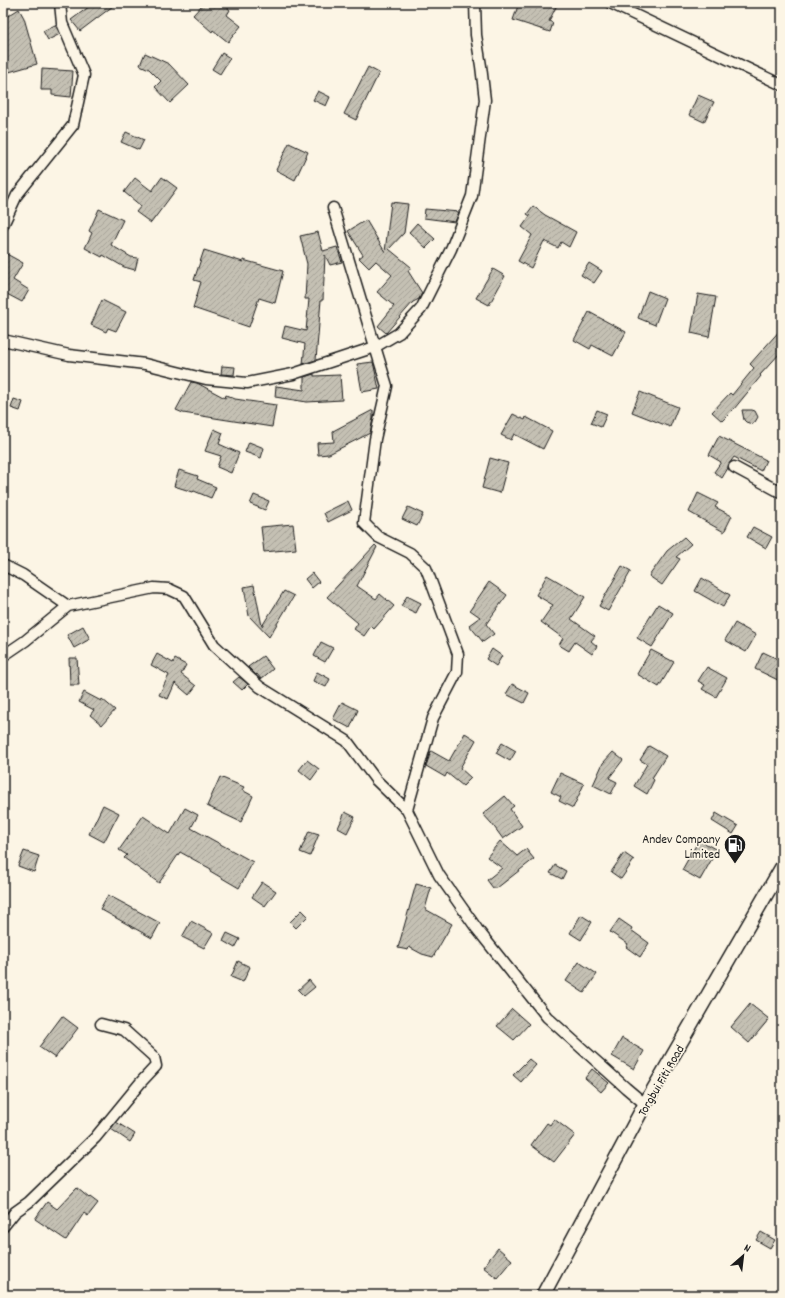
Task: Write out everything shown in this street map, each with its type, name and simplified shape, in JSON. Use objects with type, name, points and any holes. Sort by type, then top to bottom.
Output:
[{"type":"street","points":[[3,225],[17,195],[73,125],[84,75],[62,23],[60,3]]},
{"type":"street","points":[[3,340],[69,355],[145,364],[206,379],[247,383],[294,374],[375,347],[398,333],[421,309],[451,249],[472,196],[485,100],[476,35],[475,3]]},
{"type":"street","points":[[610,3],[782,85]]},
{"type":"street","points":[[333,208],[387,386],[375,439],[364,523],[378,537],[410,553],[426,568],[458,654],[457,672],[433,718],[408,810]]},
{"type":"street","points":[[734,467],[782,493]]},
{"type":"street","points":[[3,565],[23,575],[68,606]]},
{"type":"street","points":[[3,656],[25,641],[68,606],[154,588],[169,589],[184,596],[214,645],[260,687],[347,741],[376,780],[408,810],[439,875],[477,929],[542,1011],[552,1022],[645,1104]]},
{"type":"street","name":"Torgbui Fiti Road","points":[[542,1295],[645,1104],[782,867]]},
{"type":"street","points":[[3,1227],[15,1212],[29,1202],[95,1138],[156,1066],[154,1058],[124,1030],[101,1024]]},
{"type":"building","points":[[94,3],[117,3],[80,31],[71,20]]},
{"type":"building","points":[[204,3],[222,3],[230,10],[227,15],[241,26],[228,42],[213,30],[212,32],[193,15]]},
{"type":"building","points":[[519,3],[558,3],[549,21],[553,23],[550,32],[513,20]]},
{"type":"building","points":[[19,9],[24,18],[37,64],[9,72],[3,52],[3,19]]},
{"type":"building","points":[[55,25],[60,34],[48,40],[43,31]]},
{"type":"building","points":[[145,53],[169,64],[189,85],[170,103],[155,87],[161,81],[149,69],[140,65]]},
{"type":"building","points":[[222,53],[230,58],[220,74],[212,69]]},
{"type":"building","points":[[368,67],[379,73],[356,120],[344,114]]},
{"type":"building","points":[[42,69],[73,71],[71,97],[52,95],[52,90],[41,90]]},
{"type":"building","points":[[318,91],[330,97],[326,106],[313,100]]},
{"type":"building","points":[[698,95],[714,102],[704,122],[689,115]]},
{"type":"building","points":[[126,132],[144,140],[139,150],[121,142]]},
{"type":"building","points":[[289,143],[308,152],[295,180],[276,170]]},
{"type":"building","points":[[162,177],[177,188],[151,223],[136,212],[141,206],[124,192],[135,178],[152,191]]},
{"type":"building","points":[[391,202],[408,204],[404,233],[389,249],[411,267],[408,271],[422,293],[419,299],[413,302],[386,333],[378,326],[394,306],[377,292],[392,275],[376,261],[369,268],[359,258],[363,255],[348,231],[366,220],[385,252]]},
{"type":"building","points":[[533,206],[545,215],[576,232],[569,247],[561,242],[558,248],[544,241],[531,268],[518,261],[532,235],[522,227],[530,216],[527,214]]},
{"type":"building","points":[[99,209],[123,220],[111,245],[131,257],[138,258],[135,270],[124,267],[103,255],[102,257],[85,248],[92,233],[89,231]]},
{"type":"building","points":[[425,209],[459,212],[455,222],[424,218]]},
{"type":"building","points":[[417,223],[435,239],[426,248],[409,232]]},
{"type":"building","points":[[318,232],[323,251],[337,247],[342,262],[330,265],[325,255],[323,300],[321,300],[316,360],[303,364],[305,344],[282,338],[285,326],[306,331],[309,299],[305,299],[307,264],[300,236]]},
{"type":"building","points":[[204,250],[243,262],[243,260],[283,271],[275,303],[259,298],[249,327],[193,308],[201,282],[194,280]]},
{"type":"building","points":[[3,252],[23,263],[13,280],[29,290],[22,302],[5,293],[3,297]]},
{"type":"building","points":[[589,263],[602,271],[594,283],[581,275]]},
{"type":"building","points":[[493,269],[505,276],[489,305],[476,298]]},
{"type":"building","points":[[648,291],[665,298],[655,325],[638,318]]},
{"type":"building","points":[[698,294],[716,297],[709,337],[691,333]]},
{"type":"building","points":[[102,300],[126,312],[116,331],[108,328],[106,332],[91,325]]},
{"type":"building","points":[[589,312],[626,332],[613,356],[592,345],[590,349],[574,340]]},
{"type":"building","points":[[782,328],[782,351],[760,375],[761,376],[734,409],[722,421],[712,412],[730,393],[732,395],[754,368],[750,364]]},
{"type":"building","points":[[373,362],[379,389],[362,392],[357,364]]},
{"type":"building","points":[[222,366],[235,367],[234,375],[221,374]]},
{"type":"building","points":[[314,374],[314,376],[340,375],[342,400],[307,402],[275,397],[276,386],[304,390],[304,377]]},
{"type":"building","points":[[191,382],[197,383],[225,398],[226,395],[235,399],[276,405],[272,427],[183,413],[176,410]]},
{"type":"building","points":[[640,392],[678,407],[670,427],[632,412]]},
{"type":"building","points":[[14,399],[23,402],[20,411],[11,408]]},
{"type":"building","points":[[373,410],[370,433],[329,454],[318,455],[317,443],[334,442],[333,431]]},
{"type":"building","points":[[597,410],[607,414],[601,427],[591,423]]},
{"type":"building","points":[[742,410],[755,411],[758,417],[755,422],[752,424],[746,422],[744,420]]},
{"type":"building","points":[[513,414],[525,420],[526,417],[552,431],[543,449],[514,434],[511,440],[501,435]]},
{"type":"building","points":[[214,429],[223,433],[219,444],[239,453],[231,473],[217,467],[221,456],[205,451]]},
{"type":"building","points":[[719,436],[766,460],[761,471],[734,457],[722,478],[714,472],[721,462],[709,455]]},
{"type":"building","points":[[249,442],[264,448],[261,458],[245,452]]},
{"type":"building","points":[[490,458],[508,463],[500,493],[482,488]]},
{"type":"building","points":[[179,470],[198,476],[197,479],[216,487],[211,498],[194,491],[193,492],[174,486]]},
{"type":"building","points":[[698,493],[718,503],[715,507],[732,516],[724,532],[689,512]]},
{"type":"building","points":[[254,495],[269,501],[265,510],[250,504]]},
{"type":"building","points":[[348,501],[352,510],[328,522],[324,513]]},
{"type":"building","points":[[408,507],[423,514],[417,526],[402,519]]},
{"type":"building","points":[[293,524],[296,549],[264,552],[261,527]]},
{"type":"building","points":[[753,527],[772,537],[766,548],[747,537]]},
{"type":"building","points":[[684,537],[691,544],[676,557],[680,559],[662,585],[649,576],[667,551]]},
{"type":"building","points":[[375,545],[377,547],[357,586],[376,599],[380,594],[394,606],[374,629],[371,626],[364,636],[354,629],[358,623],[327,597]]},
{"type":"building","points":[[622,566],[631,571],[608,611],[599,606]]},
{"type":"building","points":[[312,573],[319,582],[312,588],[305,579]]},
{"type":"building","points":[[547,575],[585,597],[571,619],[595,636],[591,641],[597,646],[592,654],[575,642],[569,651],[559,645],[563,638],[541,622],[553,605],[536,595]]},
{"type":"building","points":[[702,578],[730,595],[723,607],[695,591]]},
{"type":"building","points":[[489,582],[507,595],[486,624],[494,634],[483,642],[469,625],[480,617],[470,610]]},
{"type":"building","points":[[254,585],[262,626],[284,591],[294,596],[269,637],[249,616],[244,587]]},
{"type":"building","points":[[407,596],[421,603],[416,613],[401,606]]},
{"type":"building","points":[[658,604],[673,613],[652,647],[637,638]]},
{"type":"building","points":[[735,623],[756,635],[746,652],[725,640]]},
{"type":"building","points":[[83,626],[90,639],[74,648],[67,635]]},
{"type":"building","points":[[321,642],[333,648],[325,662],[314,656]]},
{"type":"building","points":[[492,649],[502,656],[496,666],[486,659]]},
{"type":"building","points":[[651,650],[674,662],[659,687],[637,674]]},
{"type":"building","points":[[763,652],[782,661],[782,682],[755,669]]},
{"type":"building","points":[[157,654],[173,663],[175,659],[186,665],[181,674],[196,686],[189,695],[175,683],[168,699],[159,695],[169,675],[151,665]]},
{"type":"building","points":[[263,656],[273,669],[261,679],[248,667]]},
{"type":"building","points":[[69,658],[77,658],[79,685],[70,685]]},
{"type":"building","points":[[707,667],[727,678],[716,697],[702,689],[705,685],[698,681]]},
{"type":"building","points":[[317,672],[330,679],[326,687],[313,681]]},
{"type":"building","points":[[239,677],[248,684],[242,690],[233,682]]},
{"type":"building","points":[[512,684],[529,693],[524,703],[506,694]]},
{"type":"building","points":[[84,692],[101,701],[102,699],[115,710],[102,725],[90,715],[94,710],[79,702]]},
{"type":"building","points":[[342,702],[358,710],[350,728],[333,719]]},
{"type":"building","points":[[465,733],[476,740],[460,768],[471,778],[463,786],[447,773],[445,777],[426,766],[431,751],[449,761]]},
{"type":"building","points":[[502,743],[516,751],[510,761],[496,753]]},
{"type":"building","points":[[649,746],[666,756],[652,778],[654,780],[647,794],[634,786],[647,764],[640,760]]},
{"type":"building","points":[[613,752],[623,760],[609,778],[617,782],[611,794],[593,785],[603,763]]},
{"type":"building","points":[[307,760],[319,769],[311,780],[299,770]]},
{"type":"building","points":[[560,773],[584,784],[573,808],[559,801],[561,797],[551,792]]},
{"type":"building","points":[[220,777],[244,787],[242,790],[253,796],[241,822],[207,806]]},
{"type":"building","points":[[505,796],[514,806],[510,809],[522,826],[503,839],[483,814]]},
{"type":"building","points":[[103,805],[119,813],[104,842],[89,834]]},
{"type":"building","points":[[185,808],[198,815],[191,828],[253,862],[239,888],[210,871],[211,869],[180,852],[159,883],[124,858],[127,855],[119,850],[143,816],[170,834]]},
{"type":"building","points":[[345,812],[355,817],[347,833],[338,828]]},
{"type":"building","points":[[716,813],[738,826],[733,834],[712,821]]},
{"type":"building","points":[[309,831],[319,834],[310,856],[300,852]]},
{"type":"building","points":[[699,840],[717,850],[700,880],[682,870]]},
{"type":"building","points":[[500,841],[517,856],[526,849],[534,859],[497,888],[493,888],[487,880],[502,868],[487,857]]},
{"type":"building","points":[[24,851],[39,856],[34,872],[18,866]]},
{"type":"building","points":[[624,853],[634,860],[621,879],[611,872]]},
{"type":"building","points":[[555,865],[566,871],[562,879],[550,873]]},
{"type":"building","points":[[262,882],[276,891],[265,906],[252,897]]},
{"type":"building","points":[[416,884],[431,888],[425,909],[452,924],[433,957],[422,954],[409,947],[408,950],[398,948]]},
{"type":"building","points":[[108,895],[160,923],[152,938],[100,909]]},
{"type":"building","points":[[302,910],[308,916],[296,928],[290,922]]},
{"type":"building","points":[[581,915],[592,922],[581,940],[570,933]]},
{"type":"building","points":[[619,919],[649,943],[640,957],[626,947],[628,944],[610,932]]},
{"type":"building","points":[[191,921],[213,933],[204,948],[182,937]]},
{"type":"building","points":[[227,933],[240,939],[235,948],[223,941]]},
{"type":"building","points":[[238,961],[250,967],[243,982],[231,977]]},
{"type":"building","points":[[579,962],[597,974],[584,993],[566,981]]},
{"type":"building","points":[[309,980],[315,987],[304,996],[298,990]]},
{"type":"building","points":[[750,1004],[769,1019],[749,1043],[731,1027]]},
{"type":"building","points":[[512,1009],[529,1024],[514,1040],[497,1026]]},
{"type":"building","points":[[62,1016],[78,1028],[55,1058],[39,1047]]},
{"type":"building","points":[[622,1038],[644,1051],[634,1069],[612,1056]]},
{"type":"building","points":[[529,1059],[536,1065],[521,1082],[513,1075]]},
{"type":"building","points":[[592,1069],[609,1083],[601,1092],[585,1078]]},
{"type":"building","points":[[554,1119],[575,1135],[554,1162],[531,1145],[547,1123],[550,1125]]},
{"type":"building","points":[[116,1122],[135,1134],[130,1142],[111,1129]]},
{"type":"building","points":[[77,1188],[98,1203],[88,1216],[84,1213],[66,1240],[35,1219],[47,1202],[57,1209]]},
{"type":"building","points":[[761,1232],[775,1240],[770,1248],[756,1240]]},
{"type":"building","points":[[498,1248],[512,1260],[497,1278],[483,1267]]},
{"type":"place","name":"Andev Company Limited","points":[[735,864]]}]
